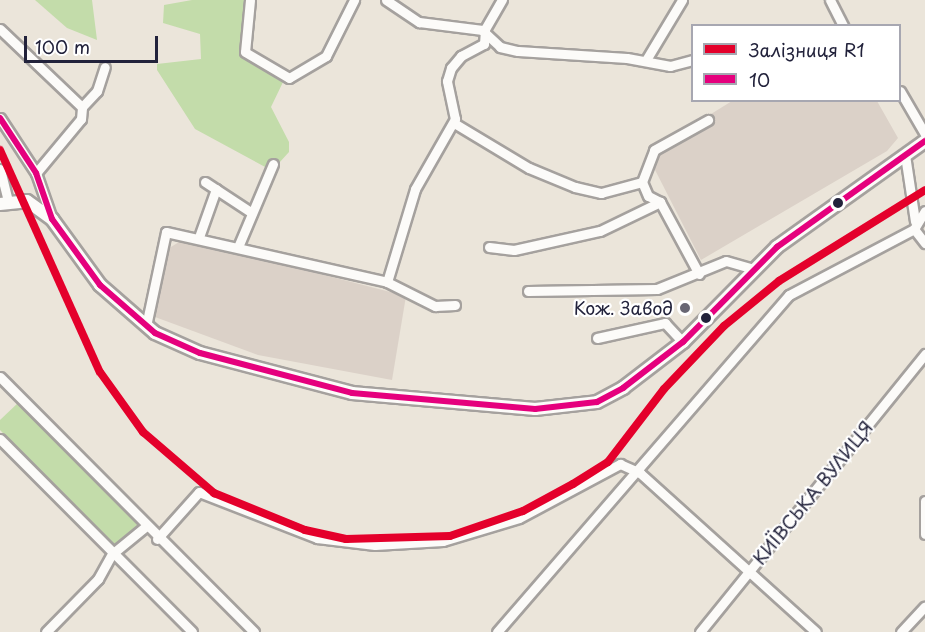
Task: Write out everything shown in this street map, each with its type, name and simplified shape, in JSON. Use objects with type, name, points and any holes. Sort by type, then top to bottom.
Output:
[{"type":"street","points":[[250,0],[245,52],[289,78],[326,57],[354,0]]},
{"type":"street","points":[[386,0],[418,22],[482,30],[488,39],[518,51],[646,60],[670,66],[691,61]]},
{"type":"street","points":[[488,39],[485,29],[502,0]]},
{"type":"street","points":[[646,60],[682,0]]},
{"type":"street","points":[[830,0],[842,24]]},
{"type":"street","points":[[0,29],[82,107]]},
{"type":"street","points":[[387,282],[415,189],[454,123],[454,94],[447,81],[452,68],[488,39]]},
{"type":"street","points":[[36,173],[81,119],[82,107],[97,91],[105,67]]},
{"type":"street","points":[[901,93],[925,134]]},
{"type":"street","points":[[0,118],[36,173],[52,219],[100,285],[146,326],[200,354],[352,393],[536,409],[597,402],[683,342],[754,269],[925,141]]},
{"type":"street","points":[[699,274],[660,202],[648,196],[642,182],[654,150],[708,120]]},
{"type":"street","points":[[454,123],[529,168],[575,187],[601,193],[642,182]]},
{"type":"street","points":[[905,154],[914,225],[925,243]]},
{"type":"street","points":[[238,246],[273,164]]},
{"type":"street","points":[[0,170],[4,202],[27,201],[52,219]]},
{"type":"street","points":[[205,182],[252,213]]},
{"type":"street","points":[[200,237],[216,189]]},
{"type":"street","points":[[489,247],[514,250],[600,231],[660,202]]},
{"type":"street","points":[[497,632],[640,473],[709,383],[789,295],[914,225],[925,211]]},
{"type":"street","points":[[146,326],[166,232],[200,237],[387,282],[435,306],[455,305]]},
{"type":"street","points":[[528,291],[657,289],[699,274],[726,261],[754,269]]},
{"type":"street","points":[[597,338],[665,322],[683,342]]},
{"type":"street","name":"КИЇВСЬКА ВУЛИЦЯ","points":[[700,632],[925,354]]},
{"type":"street","points":[[0,377],[145,527],[254,632]]},
{"type":"street","points":[[0,439],[192,632]]},
{"type":"street","points":[[157,539],[199,492],[317,538],[408,545],[487,530],[620,464],[640,473],[816,632]]},
{"type":"street","points":[[925,501],[925,534]]},
{"type":"street","points":[[46,632],[98,579],[112,554],[145,527]]},
{"type":"street","points":[[901,632],[925,606]]},
{"type":"shaded area","points":[[730,102],[878,102],[898,138],[887,151],[701,260],[653,166],[657,152],[713,119],[711,114]]},
{"type":"shaded area","points":[[184,239],[406,296],[392,380],[258,355],[155,317],[166,250]]},
{"type":"green space","points":[[35,0],[92,0],[97,40],[67,28]]},
{"type":"green space","points":[[192,0],[246,0],[242,56],[284,80],[271,107],[289,142],[289,152],[279,163],[271,158],[267,168],[195,129],[157,70],[157,64],[201,59],[200,34],[163,23],[164,5]]},
{"type":"green space","points":[[19,402],[139,525],[112,547],[0,430],[0,420]]},
{"type":"rail line","name":"R1","points":[[0,150],[100,372],[143,432],[214,493],[305,530],[346,539],[450,536],[523,511],[573,484],[608,462],[664,389],[724,326],[779,281],[925,190]]},
{"type":"transit line","name":"10","points":[[0,118],[36,173],[52,219],[100,285],[155,333],[200,353],[352,393],[535,409],[597,402],[623,388],[683,342],[777,247],[925,141]]},
{"type":"place","name":"Кож. Завод","points":[[685,308]]}]
